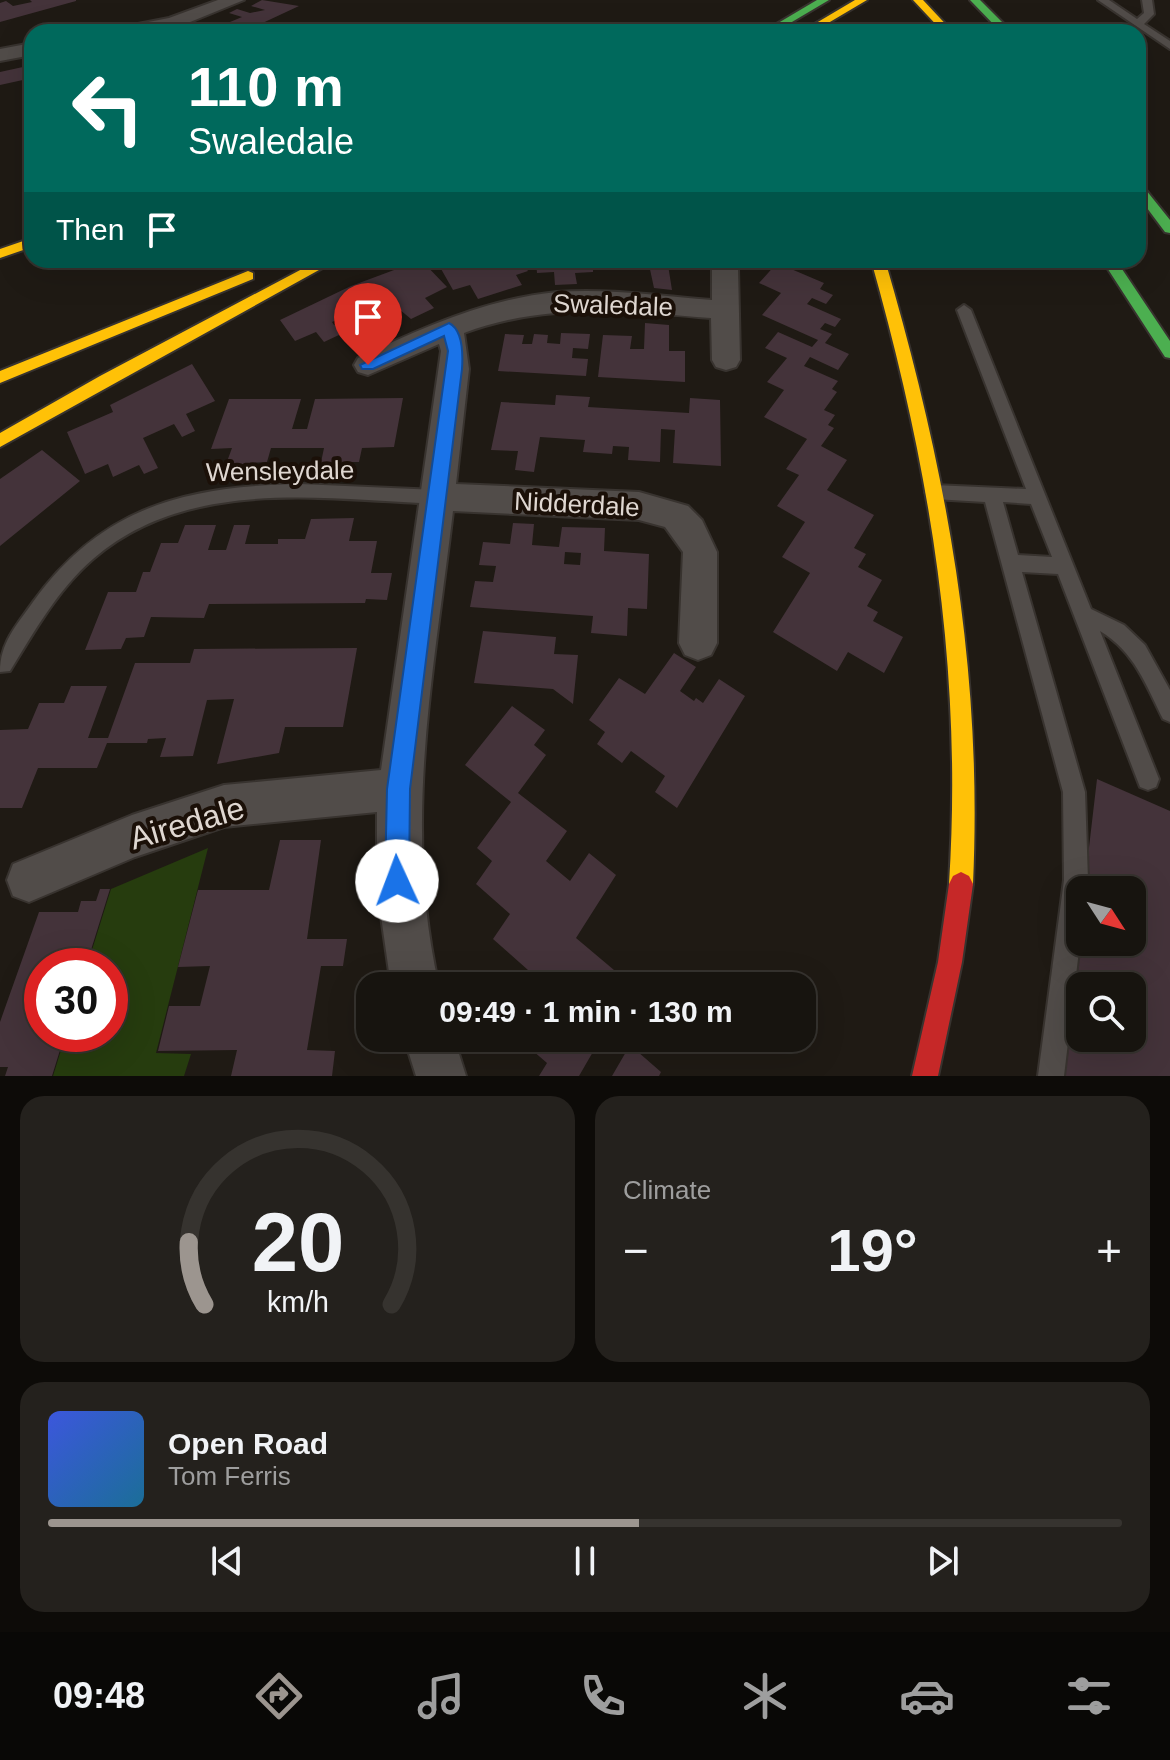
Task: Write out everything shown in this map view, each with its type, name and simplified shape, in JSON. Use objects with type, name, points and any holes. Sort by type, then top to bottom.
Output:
[{"type":"main road","points":[[782,24],[824,0]]},
{"type":"main road","points":[[820,24],[862,0]]},
{"type":"main road","points":[[918,0],[940,24]]},
{"type":"main road","points":[[975,0],[999,24]]},
{"type":"main road","points":[[1146,198],[1170,229]]},
{"type":"main road","points":[[0,254],[24,245]]},
{"type":"main road","points":[[0,377],[267,268]]},
{"type":"main road","points":[[0,441],[105,380],[315,268]]},
{"type":"main road","points":[[880,268],[934,492],[953,610],[964,802],[953,945],[925,1076]]},
{"type":"main road","points":[[1114,268],[1170,353]]},
{"type":"street","points":[[168,24],[235,0]]},
{"type":"street","points":[[0,55],[24,50]]},
{"type":"street","points":[[725,268],[726,360]]},
{"type":"street","name":"Swaledale","points":[[368,365],[490,313],[565,301],[725,310]]},
{"type":"street","points":[[412,972],[399,905],[395,857],[399,789],[455,369],[455,351],[449,328]]},
{"type":"street","name":"Nidderdale","points":[[437,497],[639,506],[676,516],[690,530],[700,552],[698,643]]},
{"type":"street","name":"Airedale","points":[[29,880],[132,836],[224,806],[399,789]]},
{"type":"street","points":[[433,1052],[441,1076]]},
{"type":"lane","points":[[1103,0],[1117,5],[1138,24]]},
{"type":"lane","points":[[1131,0],[1135,22]]},
{"type":"lane","points":[[1135,22],[1149,14],[1147,0]]},
{"type":"lane","points":[[1146,30],[1170,46]]},
{"type":"lane","points":[[964,310],[1148,779]]},
{"type":"lane","points":[[0,423],[105,380]]},
{"type":"lane","name":"Wensleydale","points":[[3,664],[44,601],[87,553],[108,536],[160,509],[190,499],[254,492],[437,497]]},
{"type":"lane","points":[[934,492],[1037,497]]},
{"type":"lane","points":[[992,495],[1074,792],[1076,880],[1051,1076]]},
{"type":"lane","points":[[1011,563],[1065,566]]},
{"type":"lane","points":[[1084,615],[1120,630],[1134,644],[1170,712]]},
{"type":"green space","points":[[208,848],[156,1053],[191,1054],[184,1076],[53,1076],[60,1052],[128,1052],[128,948],[93,948],[111,889]]},
{"type":"building","points":[[30,0],[76,1],[0,22],[0,3],[6,1],[13,6],[32,2]]},
{"type":"building","points":[[262,0],[299,6],[261,24],[225,24],[242,17],[229,13],[237,9],[250,13],[265,10],[251,6]]},
{"type":"building","points":[[24,67],[24,80],[0,85],[0,72]]},
{"type":"building","points":[[399,268],[429,268],[447,287],[425,298],[434,308],[411,319],[387,299],[332,322],[334,325],[351,318],[357,325],[352,327],[362,339],[348,345],[341,334],[324,342],[316,332],[295,341],[280,320],[351,286]]},
{"type":"building","points":[[441,268],[526,268],[528,271],[516,275],[522,285],[478,299],[470,285],[453,290]]},
{"type":"building","points":[[537,268],[593,268],[593,272],[575,273],[577,284],[555,285],[554,272],[537,273]]},
{"type":"building","points":[[650,268],[668,268],[672,290],[654,288]]},
{"type":"building","points":[[772,268],[789,268],[824,283],[820,289],[833,295],[826,304],[812,298],[807,304],[841,319],[835,327],[825,323],[820,329],[832,334],[825,343],[849,354],[838,370],[810,357],[804,366],[838,381],[832,389],[837,392],[824,410],[835,415],[828,425],[834,428],[821,446],[847,460],[827,490],[874,515],[854,548],[866,554],[858,567],[882,580],[867,606],[878,612],[873,621],[903,637],[884,673],[848,652],[837,671],[773,632],[810,573],[782,557],[805,522],[777,506],[799,475],[786,469],[807,439],[764,417],[784,390],[767,382],[787,358],[765,348],[778,332],[812,347],[818,340],[762,315],[781,293],[759,283]]},
{"type":"building","points":[[645,323],[669,325],[669,351],[685,351],[685,382],[598,377],[603,335],[632,336],[630,349],[644,349]]},
{"type":"building","points":[[561,333],[590,334],[588,349],[573,348],[572,358],[588,359],[586,376],[498,371],[505,334],[524,335],[522,344],[532,344],[534,334],[548,335],[547,343],[560,344]]},
{"type":"building","points":[[192,364],[215,401],[186,414],[195,431],[182,437],[174,424],[143,438],[158,468],[144,474],[139,465],[113,477],[108,464],[85,474],[67,432],[113,412],[110,405]]},
{"type":"building","points":[[556,395],[590,397],[588,407],[689,413],[690,398],[720,400],[721,466],[673,463],[675,430],[661,429],[660,462],[628,460],[629,447],[613,446],[612,454],[583,452],[585,440],[540,437],[534,472],[515,470],[518,451],[491,450],[501,402],[555,405]]},
{"type":"building","points":[[403,398],[394,447],[362,448],[359,462],[344,462],[343,467],[320,467],[324,448],[271,448],[267,462],[252,463],[251,467],[225,467],[232,448],[211,449],[229,399],[301,399],[292,429],[307,429],[315,399]]},
{"type":"building","points":[[42,450],[80,481],[0,546],[0,479]]},
{"type":"building","points":[[354,518],[349,541],[377,541],[371,573],[392,573],[387,600],[366,599],[365,603],[209,604],[204,618],[151,617],[144,637],[126,638],[121,649],[85,650],[108,592],[136,592],[143,572],[150,572],[161,543],[178,543],[185,525],[216,525],[208,550],[226,550],[234,525],[250,525],[245,544],[278,544],[278,539],[305,539],[311,519]]},
{"type":"building","points":[[513,523],[534,524],[532,545],[559,547],[562,527],[605,528],[604,551],[649,554],[647,609],[628,608],[627,636],[591,633],[593,616],[470,607],[475,581],[493,582],[496,566],[479,565],[483,542],[510,544]],"holes":[[[565,552],[581,553],[580,565],[564,564]]]},
{"type":"building","points":[[483,631],[556,637],[554,654],[578,655],[573,704],[553,689],[474,683]]},
{"type":"building","points":[[357,648],[343,727],[285,727],[279,753],[217,764],[234,699],[207,700],[193,756],[160,757],[166,738],[148,739],[147,743],[107,743],[97,768],[38,768],[22,808],[0,808],[0,730],[28,729],[39,703],[64,703],[71,686],[107,686],[88,738],[108,738],[135,663],[190,663],[194,649]]},
{"type":"building","points":[[674,653],[696,667],[680,691],[694,701],[696,698],[703,703],[719,679],[745,696],[677,808],[655,792],[665,776],[631,751],[622,763],[597,744],[605,732],[589,720],[619,678],[645,694]]},
{"type":"building","points":[[512,706],[545,730],[534,745],[546,755],[518,793],[567,831],[546,861],[570,881],[589,853],[616,875],[576,938],[616,972],[530,972],[493,939],[510,914],[476,884],[492,861],[477,848],[511,802],[465,765]]},
{"type":"building","points":[[1097,779],[1170,811],[1170,1076],[1063,1076],[1066,1049],[1066,1052],[1146,1052],[1146,972],[1075,972],[1076,956],[1146,956],[1146,876],[1086,876]]},
{"type":"building","points":[[280,840],[321,840],[307,939],[347,939],[343,966],[321,966],[307,1050],[335,1051],[332,1076],[231,1076],[237,1050],[158,1051],[169,1006],[200,1006],[210,966],[178,967],[198,890],[269,890]]},
{"type":"building","points":[[100,889],[110,889],[92,948],[26,948],[39,912],[78,912],[81,901],[96,901]]},
{"type":"building","points":[[24,954],[24,1052],[59,1052],[52,1076],[5,1076],[8,1067],[0,1067],[0,1022]]},
{"type":"building","points":[[534,1052],[593,1052],[579,1076],[539,1076],[547,1063]]},
{"type":"building","points":[[626,1052],[638,1052],[661,1072],[659,1076],[612,1076]]},
{"type":"traffic: fast","points":[[782,24],[824,0]]},
{"type":"traffic: fast","points":[[975,0],[999,24]]},
{"type":"traffic: fast","points":[[1146,198],[1170,229]]},
{"type":"traffic: fast","points":[[1114,268],[1170,353]]},
{"type":"traffic: slow","points":[[820,24],[862,0]]},
{"type":"traffic: slow","points":[[918,0],[940,24]]},
{"type":"traffic: slow","points":[[0,254],[24,245]]},
{"type":"traffic: slow","points":[[0,441],[105,380],[315,268]]},
{"type":"traffic: slow","points":[[880,268],[918,408],[948,569],[964,731],[965,809],[961,884]]},
{"type":"traffic: slow","points":[[0,377],[248,276]]},
{"type":"traffic: jam","points":[[925,1076],[950,962],[961,884]]},
{"type":"route","points":[[368,365],[449,328],[455,351],[455,369],[399,789],[395,857],[397,881]]}]
